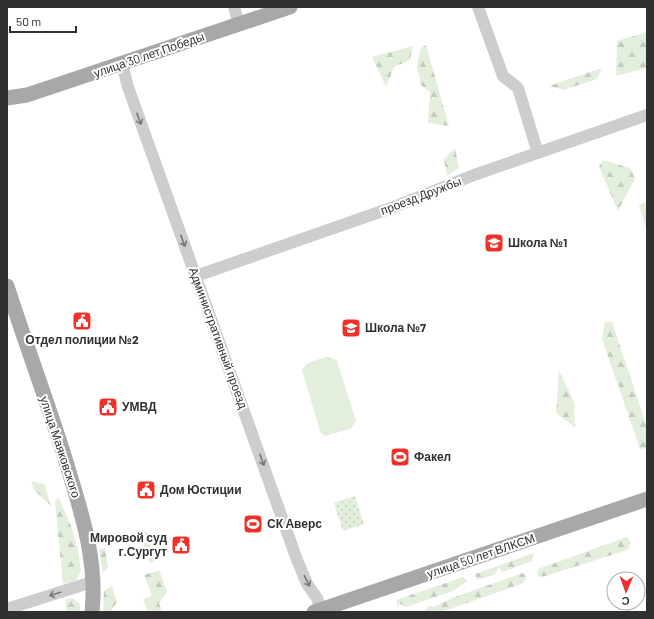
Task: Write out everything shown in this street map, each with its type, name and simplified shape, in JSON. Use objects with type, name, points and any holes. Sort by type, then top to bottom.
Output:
[{"type":"main road","name":"улица 30 лет Победы","points":[[7,98],[28,95],[290,7]]},
{"type":"main road","points":[[7,107],[28,95]]},
{"type":"main road","name":"улица Маяковского","points":[[7,286],[85,525],[92,582],[92,612]]},
{"type":"main road","name":"улица 50 лет ВЛКСМ","points":[[318,611],[647,499]]},
{"type":"street","points":[[234,7],[239,24]]},
{"type":"street","points":[[478,7],[503,76],[518,88],[538,153]]},
{"type":"street","name":"Административный проезд","points":[[122,64],[128,87],[296,557],[307,584],[317,598],[318,611]]},
{"type":"street","name":"проезд Дружбы","points":[[196,276],[391,208],[474,175],[647,116]]},
{"type":"street","points":[[7,609],[92,582]]},
{"type":"green space","points":[[647,32],[647,68],[616,76],[617,41]]},
{"type":"green space","points":[[426,45],[449,126],[428,123],[430,92],[421,85],[417,66],[421,48]]},
{"type":"green space","points":[[413,46],[410,60],[394,67],[386,87],[372,57]]},
{"type":"green space","points":[[602,68],[597,79],[564,90],[549,86]]},
{"type":"green space","points":[[455,148],[459,168],[447,176],[444,159]]},
{"type":"green space","points":[[603,160],[630,168],[635,178],[618,211],[599,167]]},
{"type":"green space","points":[[647,202],[647,232],[639,205]]},
{"type":"green space","points":[[605,322],[612,322],[647,427],[647,448],[640,449],[602,339]]},
{"type":"green space","points":[[325,357],[330,357],[337,361],[356,421],[352,428],[326,436],[320,431],[302,370],[306,364]]},
{"type":"green space","points":[[559,370],[574,402],[575,427],[556,413]]},
{"type":"green space","points":[[31,481],[44,484],[51,506],[34,490]]},
{"type":"green space","points":[[355,496],[364,524],[343,531],[334,503]]},
{"type":"green space","points":[[59,498],[71,526],[78,550],[81,571],[76,581],[63,584],[55,501]]},
{"type":"green space","points":[[146,531],[157,561],[150,563],[140,534]]},
{"type":"green space","points":[[627,537],[631,543],[627,550],[546,576],[538,577],[538,569]]},
{"type":"green space","points":[[105,548],[108,568],[103,572],[99,549]]},
{"type":"green space","points":[[534,553],[532,561],[503,572],[499,568],[494,575],[477,580],[475,574]]},
{"type":"green space","points":[[159,570],[167,592],[159,603],[162,612],[148,612],[143,599],[152,596],[144,575]]},
{"type":"green space","points":[[523,573],[526,576],[524,583],[441,612],[423,612],[429,606],[433,607],[452,598]]},
{"type":"green space","points":[[463,577],[467,581],[453,591],[406,607],[399,603],[398,607],[396,600]]},
{"type":"green space","points":[[112,586],[117,602],[112,609],[112,612],[103,612],[104,591]]},
{"type":"green space","points":[[73,598],[80,604],[80,612],[66,612],[66,599]]},
{"type":"place","name":"Школа №1","points":[[494,243]]},
{"type":"place","name":"Отдел полиции №2","points":[[82,321]]},
{"type":"place","name":"Школа №7","points":[[351,328]]},
{"type":"place","name":"УМВД","points":[[108,407]]},
{"type":"place","name":"Факел","points":[[400,457]]},
{"type":"place","name":"Дом Юстиции","points":[[146,490]]},
{"type":"place","name":"СК Аверс","points":[[253,524]]},
{"type":"place","name":"Мировой суд г.Сургут","points":[[181,545]]}]
